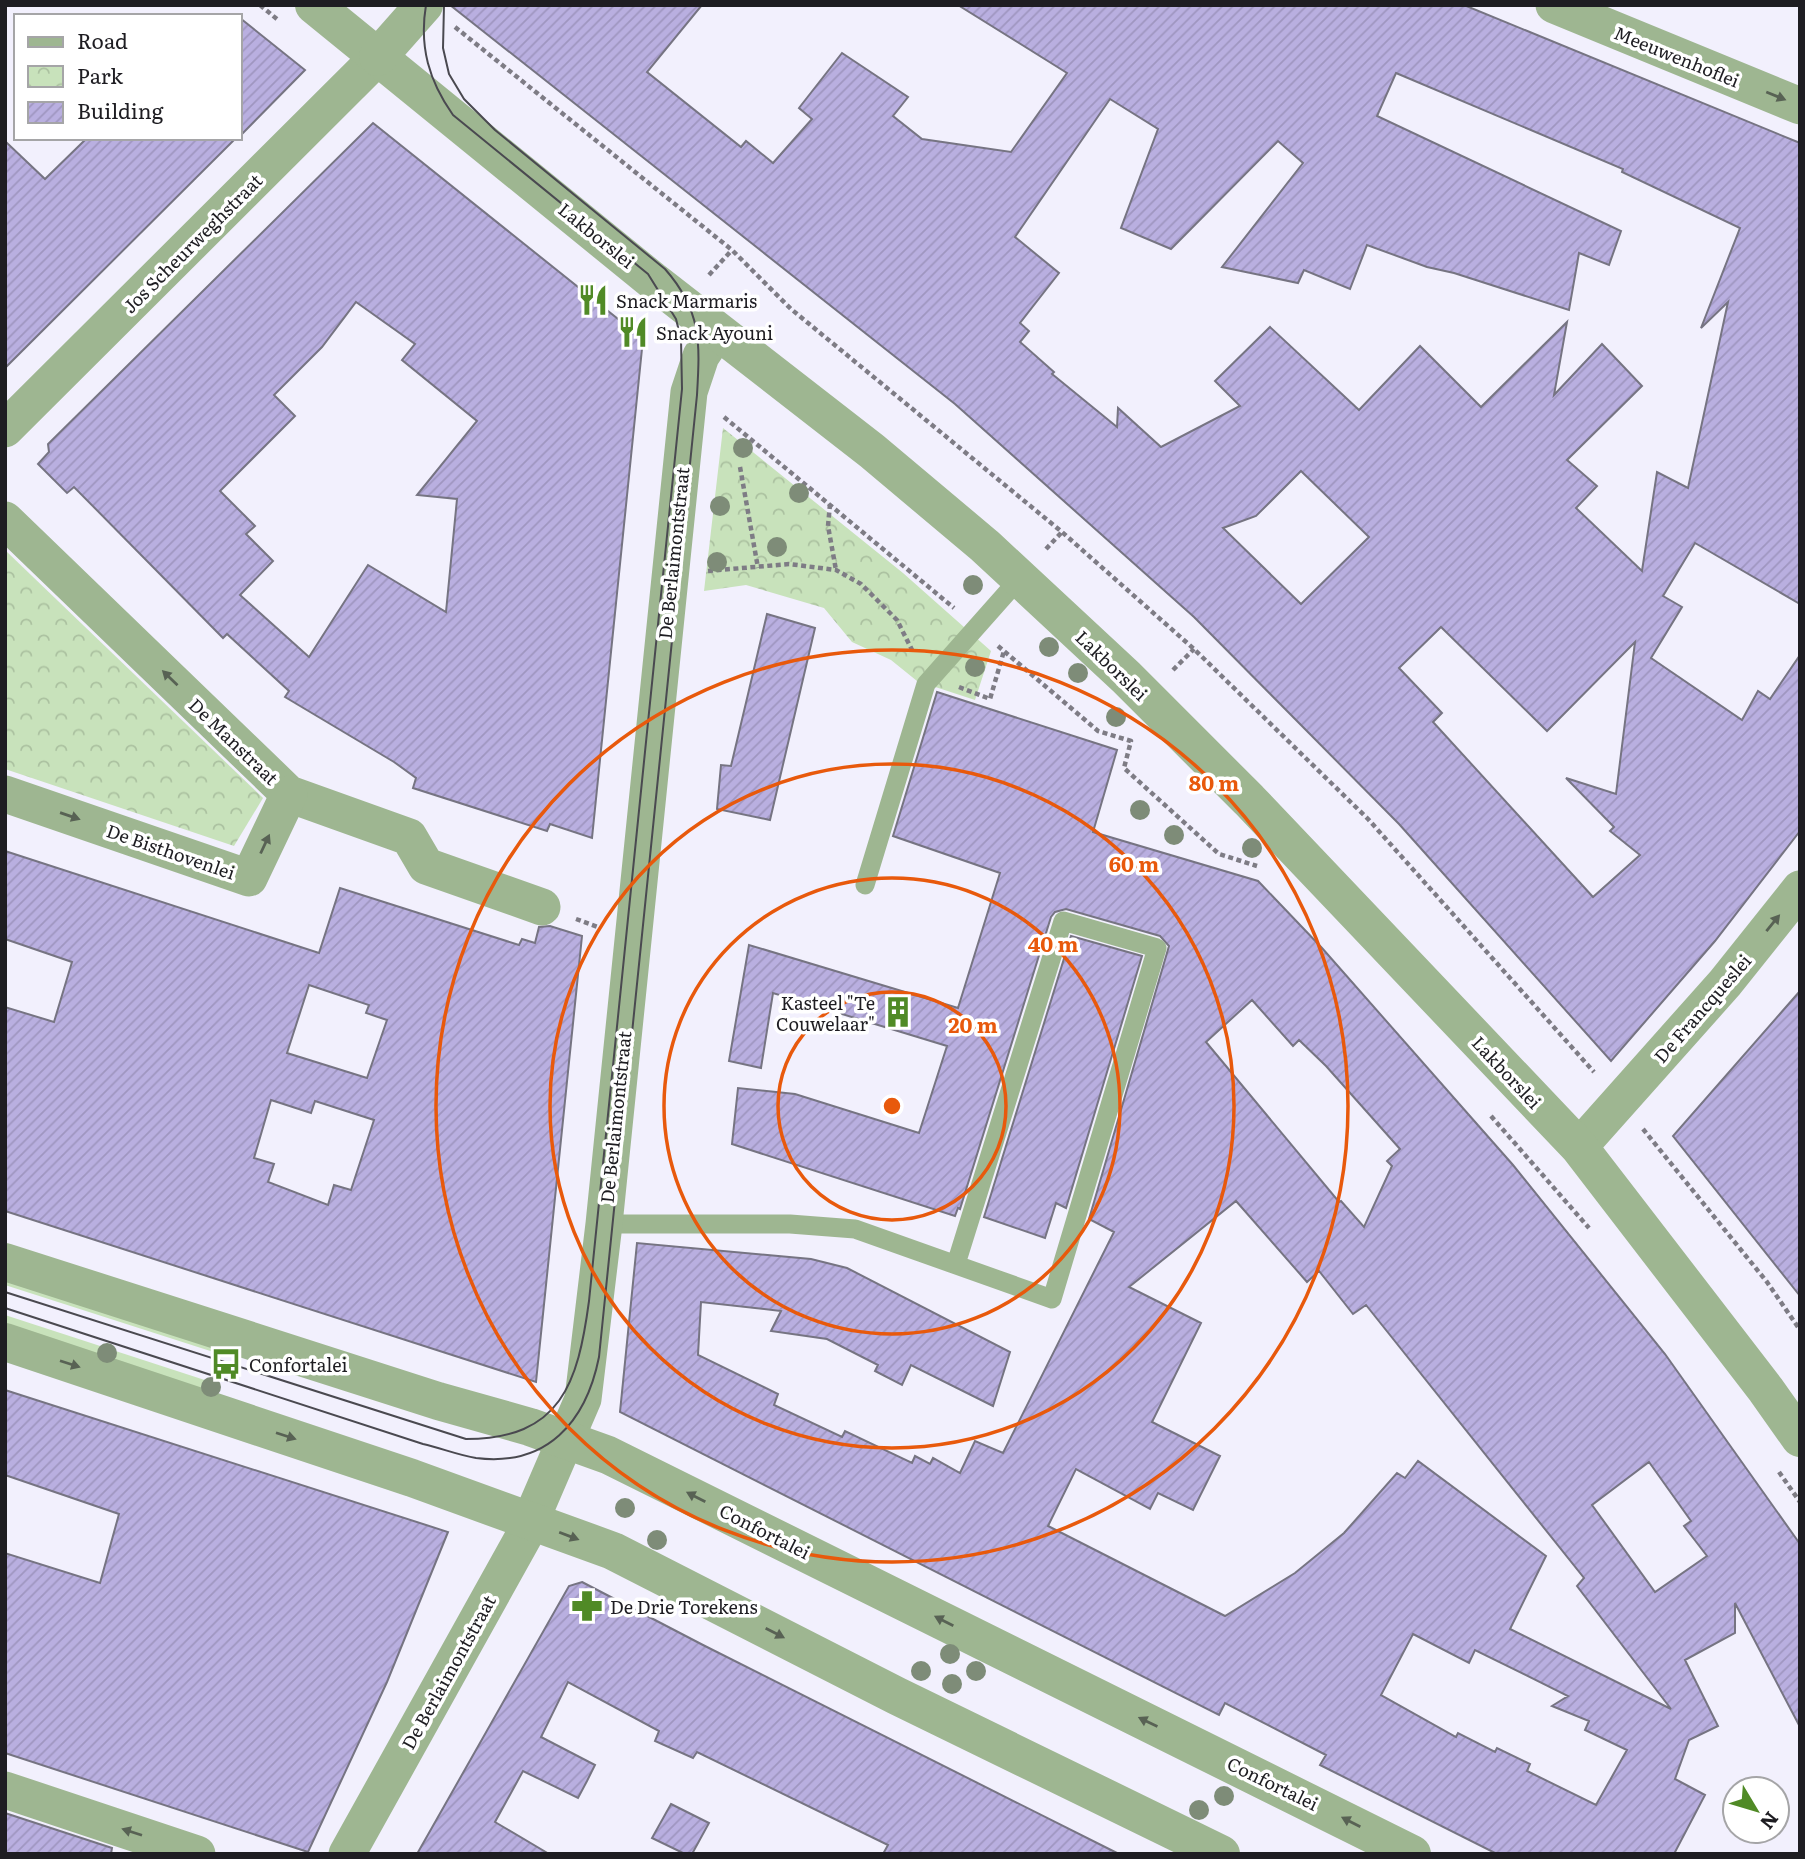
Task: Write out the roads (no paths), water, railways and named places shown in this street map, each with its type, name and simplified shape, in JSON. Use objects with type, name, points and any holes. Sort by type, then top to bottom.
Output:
[{"type":"street","name":"Meeuwenhoflei","points":[[1554,5],[1800,106]]},
{"type":"street","name":"Lakborslei","points":[[297,14],[378,57],[717,332],[872,451],[1020,578],[1126,677],[1240,791],[1600,1124],[1766,1390],[1800,1438]]},
{"type":"street","points":[[378,57],[437,14]]},
{"type":"street","name":"Jos Scheurweghstraat","points":[[5,429],[378,57]]},
{"type":"street","name":"De Berlaimontstraat","points":[[347,1854],[530,1521],[583,1399],[634,939],[689,392],[699,361],[717,332]]},
{"type":"street","name":"De Manstraat","points":[[5,520],[289,794],[409,837],[426,866],[542,907]]},
{"type":"street","name":"De Bisthovenlei","points":[[5,794],[249,878],[289,794]]},
{"type":"street","name":"De Francqueslei","points":[[1600,1124],[1725,983],[1800,889]]},
{"type":"street","name":"Confortalei","points":[[5,1262],[566,1440],[664,1481],[1412,1854]]},
{"type":"street","points":[[5,1342],[412,1478],[613,1551],[897,1696],[1221,1854]]},
{"type":"street","points":[[5,1790],[197,1854]]},
{"type":"lane","points":[[865,885],[926,684],[1020,578]]},
{"type":"lane","points":[[604,1224],[790,1224],[855,1229],[1052,1299],[1157,948],[1063,921],[956,1264]]},
{"type":"tram line","points":[[5,1292],[466,1439],[498,1436],[524,1429],[544,1417],[559,1401],[570,1381],[578,1357],[589,1301],[682,389],[681,339],[676,319],[648,274],[453,115],[438,89],[428,63],[424,35],[426,5]]},
{"type":"tram line","points":[[5,1308],[423,1444],[476,1458],[501,1459],[523,1455],[543,1447],[573,1420],[593,1380],[599,1357],[697,395],[698,343],[686,299],[665,269],[495,130],[464,99],[449,74],[443,48],[444,5]]},
{"type":"place","name":"Snack Marmaris","points":[[593,300]]},
{"type":"place","name":"Snack Ayouni","points":[[633,332]]},
{"type":"place","name":"Kasteel \"Te Couwelaar\"","points":[[898,1012]]},
{"type":"place","name":"Confortalei","points":[[226,1364]]},
{"type":"place","name":"De Drie Torekens","points":[[587,1606]]}]
